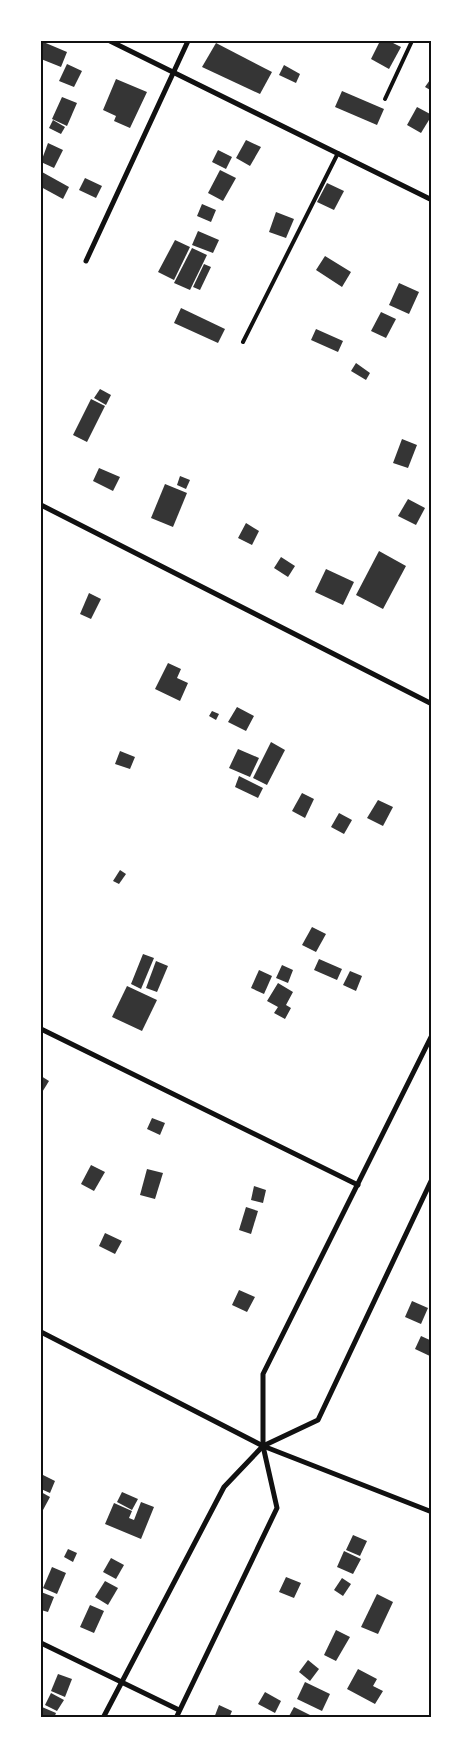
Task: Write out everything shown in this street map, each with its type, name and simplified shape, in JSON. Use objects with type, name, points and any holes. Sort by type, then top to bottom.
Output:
[{"type":"street","points":[[110,41],[432,200]]},
{"type":"street","points":[[86,261],[188,41]]},
{"type":"street","points":[[41,505],[432,704]]},
{"type":"street","points":[[41,1029],[358,1185]]},
{"type":"street","points":[[176,1718],[277,1508],[263,1446],[263,1374],[432,1035]]},
{"type":"street","points":[[103,1718],[120,1682],[224,1487],[263,1446],[318,1420],[432,1179]]},
{"type":"street","points":[[41,1332],[263,1446],[432,1512]]},
{"type":"street","points":[[41,1643],[179,1710]]},
{"type":"lane","points":[[385,99],[412,41]]},
{"type":"lane","points":[[244,342],[338,153]]},
{"type":"building","points":[[41,41],[67,52],[61,67],[41,59]]},
{"type":"building","points":[[380,41],[389,41],[401,47],[389,69],[371,59]]},
{"type":"building","points":[[216,43],[272,72],[260,94],[202,67]]},
{"type":"building","points":[[67,64],[82,71],[74,87],[59,81]]},
{"type":"building","points":[[284,65],[300,74],[296,83],[279,75]]},
{"type":"building","points":[[432,77],[432,91],[425,87]]},
{"type":"building","points":[[116,79],[147,92],[130,128],[114,121],[116,116],[103,110]]},
{"type":"building","points":[[342,91],[384,109],[377,125],[335,107]]},
{"type":"building","points":[[62,97],[77,103],[67,126],[52,119]]},
{"type":"building","points":[[417,107],[432,115],[421,133],[407,125]]},
{"type":"building","points":[[53,120],[65,127],[61,134],[49,128]]},
{"type":"building","points":[[246,140],[261,147],[250,166],[236,158]]},
{"type":"building","points":[[48,143],[63,150],[54,168],[41,162]]},
{"type":"building","points":[[218,150],[232,157],[226,169],[212,162]]},
{"type":"building","points":[[220,170],[236,178],[223,201],[208,193]]},
{"type":"building","points":[[42,172],[69,187],[63,199],[41,187]]},
{"type":"building","points":[[85,178],[102,186],[96,198],[79,190]]},
{"type":"building","points":[[327,183],[344,191],[334,210],[317,202]]},
{"type":"building","points":[[202,204],[216,210],[211,222],[197,216]]},
{"type":"building","points":[[276,212],[294,219],[286,238],[269,232]]},
{"type":"building","points":[[198,231],[219,240],[213,253],[192,245]]},
{"type":"building","points":[[175,240],[190,247],[174,280],[158,272]]},
{"type":"building","points":[[192,248],[207,255],[190,290],[174,283]]},
{"type":"building","points":[[325,256],[351,272],[342,287],[316,270]]},
{"type":"building","points":[[204,264],[211,267],[200,290],[193,287]]},
{"type":"building","points":[[399,283],[419,292],[409,314],[389,305]]},
{"type":"building","points":[[181,308],[225,329],[218,343],[174,323]]},
{"type":"building","points":[[381,312],[396,319],[386,338],[371,331]]},
{"type":"building","points":[[316,329],[343,341],[338,352],[311,340]]},
{"type":"building","points":[[356,363],[370,373],[366,380],[351,371]]},
{"type":"building","points":[[100,389],[111,395],[106,405],[94,398]]},
{"type":"building","points":[[91,399],[105,406],[87,442],[73,435]]},
{"type":"building","points":[[402,439],[417,445],[408,468],[393,463]]},
{"type":"building","points":[[99,468],[120,477],[113,491],[93,481]]},
{"type":"building","points":[[180,476],[190,480],[186,489],[177,485]]},
{"type":"building","points":[[165,484],[187,493],[173,527],[151,518]]},
{"type":"building","points":[[408,499],[425,508],[416,525],[398,516]]},
{"type":"building","points":[[246,523],[259,531],[252,545],[238,538]]},
{"type":"building","points":[[379,551],[406,566],[383,609],[356,595]]},
{"type":"building","points":[[281,557],[295,566],[288,577],[274,568]]},
{"type":"building","points":[[326,569],[354,582],[343,605],[315,592]]},
{"type":"building","points":[[89,593],[101,599],[91,619],[80,614]]},
{"type":"building","points":[[168,663],[181,669],[177,678],[188,683],[180,701],[155,689]]},
{"type":"building","points":[[237,707],[254,716],[246,731],[228,722]]},
{"type":"building","points":[[212,711],[219,714],[216,720],[209,716]]},
{"type":"building","points":[[271,742],[285,750],[267,785],[253,778]]},
{"type":"building","points":[[238,749],[259,758],[250,777],[229,768]]},
{"type":"building","points":[[120,751],[135,757],[130,769],[115,764]]},
{"type":"building","points":[[239,776],[263,788],[258,798],[235,787]]},
{"type":"building","points":[[302,793],[314,799],[305,818],[292,811]]},
{"type":"building","points":[[378,800],[393,807],[383,826],[367,818]]},
{"type":"building","points":[[339,813],[352,820],[344,834],[331,827]]},
{"type":"building","points":[[120,870],[126,874],[119,884],[113,881]]},
{"type":"building","points":[[312,927],[326,934],[316,952],[302,945]]},
{"type":"building","points":[[143,954],[154,958],[141,989],[131,984]]},
{"type":"building","points":[[319,959],[342,969],[337,980],[314,970]]},
{"type":"building","points":[[156,961],[168,966],[157,992],[146,988]]},
{"type":"building","points":[[282,965],[293,970],[288,983],[276,978]]},
{"type":"building","points":[[259,970],[272,976],[264,994],[251,988]]},
{"type":"building","points":[[350,971],[362,976],[356,991],[343,985]]},
{"type":"building","points":[[278,983],[293,992],[286,1005],[291,1008],[285,1019],[274,1013],[278,1007],[267,1001]]},
{"type":"building","points":[[127,986],[157,1000],[142,1031],[112,1017]]},
{"type":"building","points":[[41,1076],[49,1081],[41,1094]]},
{"type":"building","points":[[152,1118],[165,1123],[160,1135],[147,1129]]},
{"type":"building","points":[[91,1165],[105,1172],[94,1191],[81,1184]]},
{"type":"building","points":[[147,1169],[163,1173],[155,1199],[140,1195]]},
{"type":"building","points":[[254,1186],[266,1190],[263,1203],[251,1200]]},
{"type":"building","points":[[246,1207],[258,1211],[251,1234],[239,1230]]},
{"type":"building","points":[[105,1233],[122,1241],[115,1254],[99,1246]]},
{"type":"building","points":[[239,1290],[255,1297],[247,1312],[232,1305]]},
{"type":"building","points":[[412,1301],[428,1308],[421,1324],[405,1317]]},
{"type":"building","points":[[421,1336],[432,1341],[432,1357],[415,1349]]},
{"type":"building","points":[[41,1474],[55,1481],[50,1493],[41,1489]]},
{"type":"building","points":[[41,1492],[50,1497],[43,1510],[41,1510]]},
{"type":"building","points":[[122,1492],[138,1499],[132,1510],[117,1502]]},
{"type":"building","points":[[141,1502],[154,1507],[141,1539],[105,1524],[114,1503],[132,1511],[129,1518],[134,1520]]},
{"type":"building","points":[[353,1535],[367,1541],[360,1556],[346,1550]]},
{"type":"building","points":[[68,1549],[77,1553],[73,1562],[64,1557]]},
{"type":"building","points":[[344,1551],[361,1559],[353,1574],[337,1567]]},
{"type":"building","points":[[111,1558],[124,1565],[116,1579],[103,1572]]},
{"type":"building","points":[[52,1567],[66,1573],[57,1594],[43,1588]]},
{"type":"building","points":[[286,1577],[301,1583],[294,1598],[279,1592]]},
{"type":"building","points":[[342,1578],[351,1584],[343,1596],[334,1590]]},
{"type":"building","points":[[105,1581],[118,1588],[108,1605],[95,1597]]},
{"type":"building","points":[[41,1592],[54,1597],[48,1612],[41,1610]]},
{"type":"building","points":[[377,1594],[393,1602],[378,1634],[361,1627]]},
{"type":"building","points":[[90,1605],[104,1611],[94,1633],[80,1627]]},
{"type":"building","points":[[336,1630],[350,1637],[336,1661],[324,1655]]},
{"type":"building","points":[[308,1660],[319,1669],[310,1681],[299,1672]]},
{"type":"building","points":[[358,1669],[377,1679],[373,1686],[383,1691],[375,1704],[347,1689]]},
{"type":"building","points":[[58,1674],[72,1679],[65,1697],[51,1691]]},
{"type":"building","points":[[305,1682],[330,1694],[322,1711],[297,1699]]},
{"type":"building","points":[[265,1692],[281,1701],[275,1713],[258,1704]]},
{"type":"building","points":[[51,1693],[64,1700],[57,1711],[45,1705]]},
{"type":"building","points":[[219,1705],[232,1711],[229,1718],[214,1718]]},
{"type":"building","points":[[42,1707],[56,1713],[54,1718],[41,1718]]},
{"type":"building","points":[[294,1707],[316,1718],[288,1718]]}]
